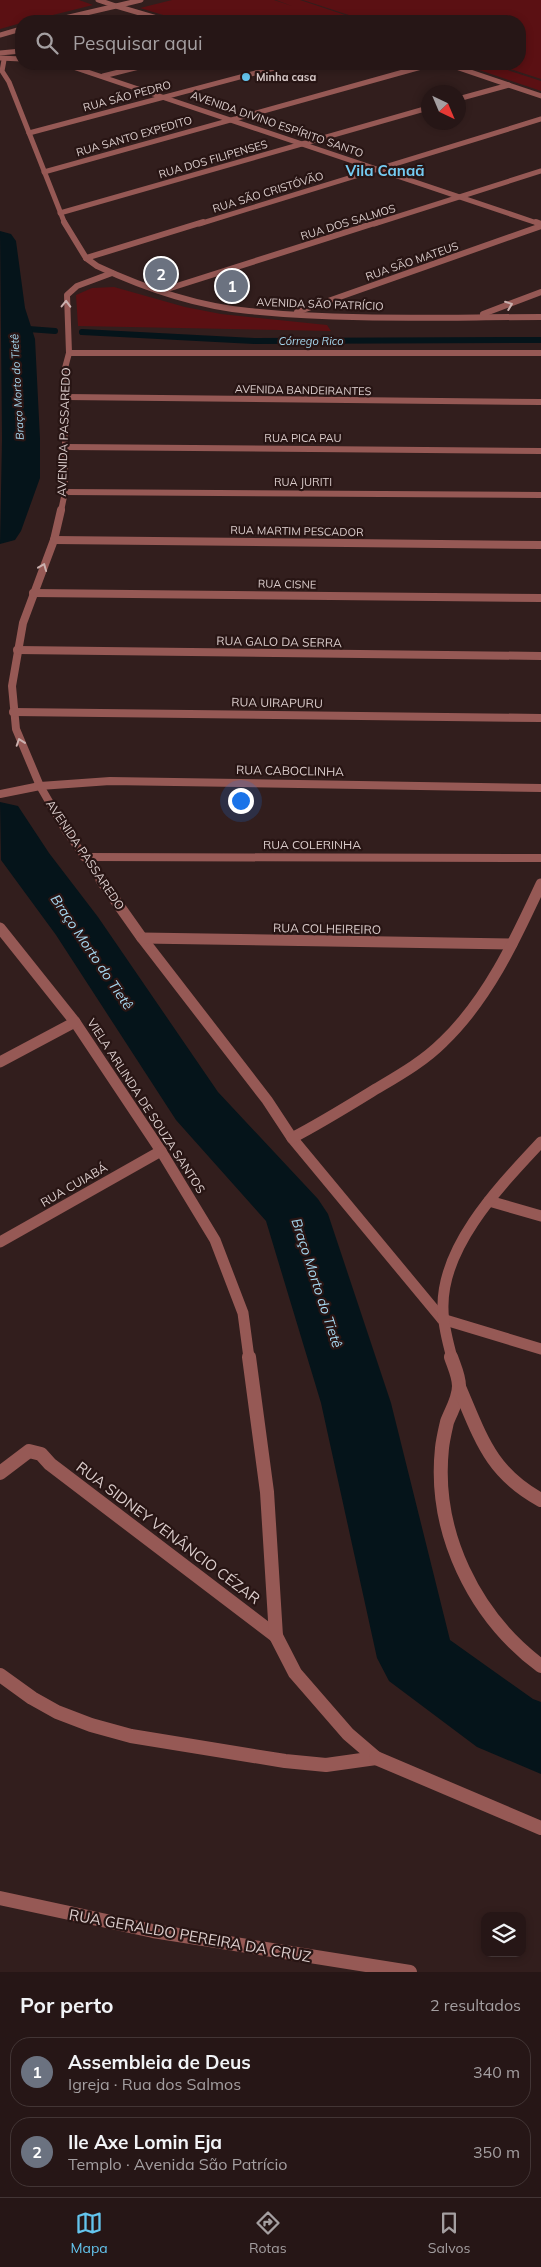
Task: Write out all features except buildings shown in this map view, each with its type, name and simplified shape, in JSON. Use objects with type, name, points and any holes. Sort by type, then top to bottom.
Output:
[{"type":"street","points":[[98,0],[147,15]]},
{"type":"street","points":[[78,15],[141,0]]},
{"type":"street","points":[[0,35],[15,31]]},
{"type":"street","points":[[0,53],[6,49],[15,50]]},
{"type":"street","points":[[2,59],[15,59]]},
{"type":"street","name":"AVENIDA SÃO PATRÍCIO","points":[[2,59],[1,70],[9,82],[66,228],[86,258],[97,266],[161,291],[248,311],[290,315],[541,317]]},
{"type":"street","name":"AVENIDA DIVINO ESPÍRITO SANTO","points":[[84,70],[165,96],[541,225]]},
{"type":"street","points":[[103,76],[127,70]]},
{"type":"street","name":"RUA SÃO PEDRO","points":[[29,133],[266,70]]},
{"type":"street","name":"RUA SANTO EXPEDITO","points":[[44,172],[410,70]]},
{"type":"street","points":[[465,70],[541,96]]},
{"type":"street","points":[[466,97],[509,85]]},
{"type":"street","name":"RUA DOS FILIPENSES","points":[[60,213],[421,110]]},
{"type":"street","name":"RUA SÃO CRISTÓVÃO","points":[[86,258],[541,119]]},
{"type":"street","name":"RUA DOS SALMOS","points":[[161,291],[541,171]]},
{"type":"street","name":"RUA SÃO MATEUS","points":[[290,315],[541,225]]},
{"type":"street","name":"AVENIDA PASSAREDO","points":[[112,273],[77,286],[67,295],[69,353],[65,368],[65,492],[54,540],[33,593],[17,650],[12,686],[16,729],[24,752],[40,786],[66,831],[142,938],[267,1100],[292,1138],[442,1319]]},
{"type":"street","points":[[478,317],[541,292]]},
{"type":"street","points":[[69,353],[541,353]]},
{"type":"street","name":"AVENIDA BANDEIRANTES","points":[[66,397],[541,402]]},
{"type":"street","name":"RUA PICA PAU","points":[[66,447],[541,450]]},
{"type":"street","name":"RUA JURITI","points":[[65,492],[541,495]]},
{"type":"street","name":"RUA MARTIM PESCADOR","points":[[54,540],[541,545]]},
{"type":"street","name":"RUA CISNE","points":[[33,593],[541,598]]},
{"type":"street","name":"RUA GALO DA SERRA","points":[[17,650],[541,656]]},
{"type":"street","name":"RUA UIRAPURU","points":[[13,712],[541,718]]},
{"type":"street","name":"RUA CABOCLINHA","points":[[0,794],[40,786],[110,781],[541,788]]},
{"type":"street","name":"RUA COLERINHA","points":[[84,857],[541,858]]},
{"type":"street","points":[[292,1138],[318,1125],[422,1061],[451,1034],[474,1006],[512,944],[541,884]]},
{"type":"street","name":"VIELA ARLINDA DE SOUZA SANTOS","points":[[0,928],[75,1022],[161,1151],[215,1240],[243,1313],[267,1492],[276,1636]]},
{"type":"street","name":"RUA COLHEIREIRO","points":[[142,938],[512,944]]},
{"type":"street","points":[[0,1062],[75,1022]]},
{"type":"street","points":[[541,1142],[489,1201],[463,1240],[453,1260],[444,1290],[442,1319],[459,1388],[492,1460],[502,1473],[516,1485],[541,1500]]},
{"type":"street","name":"RUA CUIABÁ","points":[[0,1242],[161,1151]]},
{"type":"street","points":[[489,1201],[541,1216]]},
{"type":"street","points":[[442,1319],[541,1349]]},
{"type":"street","points":[[459,1388],[445,1430],[440,1463],[443,1503],[455,1549],[470,1584],[489,1616],[505,1636],[530,1660],[541,1666]]},
{"type":"street","name":"RUA SIDNEY VENÂNCIO CÉZAR","points":[[0,1473],[29,1451],[41,1454],[50,1464],[276,1636]]},
{"type":"street","points":[[276,1636],[295,1673],[348,1734],[376,1758],[541,1828]]},
{"type":"street","points":[[0,1675],[32,1698],[57,1712],[91,1725],[131,1736],[286,1761],[326,1765],[376,1758]]},
{"type":"street","name":"RUA GERALDO PEREIRA DA CRUZ","points":[[0,1898],[71,1915],[308,1957],[410,1972]]},
{"type":"shaded area","points":[[0,0],[79,0],[93,5],[53,15],[15,15],[15,25],[0,29]]},
{"type":"shaded area","points":[[172,0],[274,0],[292,6],[276,0],[300,0],[345,15],[163,15],[140,8]]},
{"type":"shaded area","points":[[303,0],[541,0],[541,79],[513,70],[526,70],[526,15],[349,15]]},
{"type":"shaded area","points":[[480,70],[507,70],[541,81],[541,91]]},
{"type":"shaded area","points":[[114,287],[185,307],[221,314],[327,325],[331,331],[78,326],[76,295],[92,288]]},
{"type":"waterway","name":"Braço Morto do Tietê","points":[[0,241],[8,308],[17,339],[21,439],[20,478],[0,531]]},
{"type":"waterway","name":"Córrego Rico","points":[[15,328],[55,331]]},
{"type":"waterway","name":"Córrego Rico","points":[[82,332],[254,341],[541,340]]},
{"type":"waterway","name":"Braço Morto do Tietê","points":[[0,817],[27,860],[79,929],[197,1106],[296,1214],[356,1403],[416,1658],[505,1723],[541,1739]]},
{"type":"place","name":"Minha casa","points":[[246,77]]},
{"type":"place","name":"Ile Axe Lomin Eja","points":[[161,274]]},
{"type":"place","name":"Assembleia de Deus","points":[[232,286]]},
{"type":"district","name":"Vila Canaã","points":[[385,171]]}]
